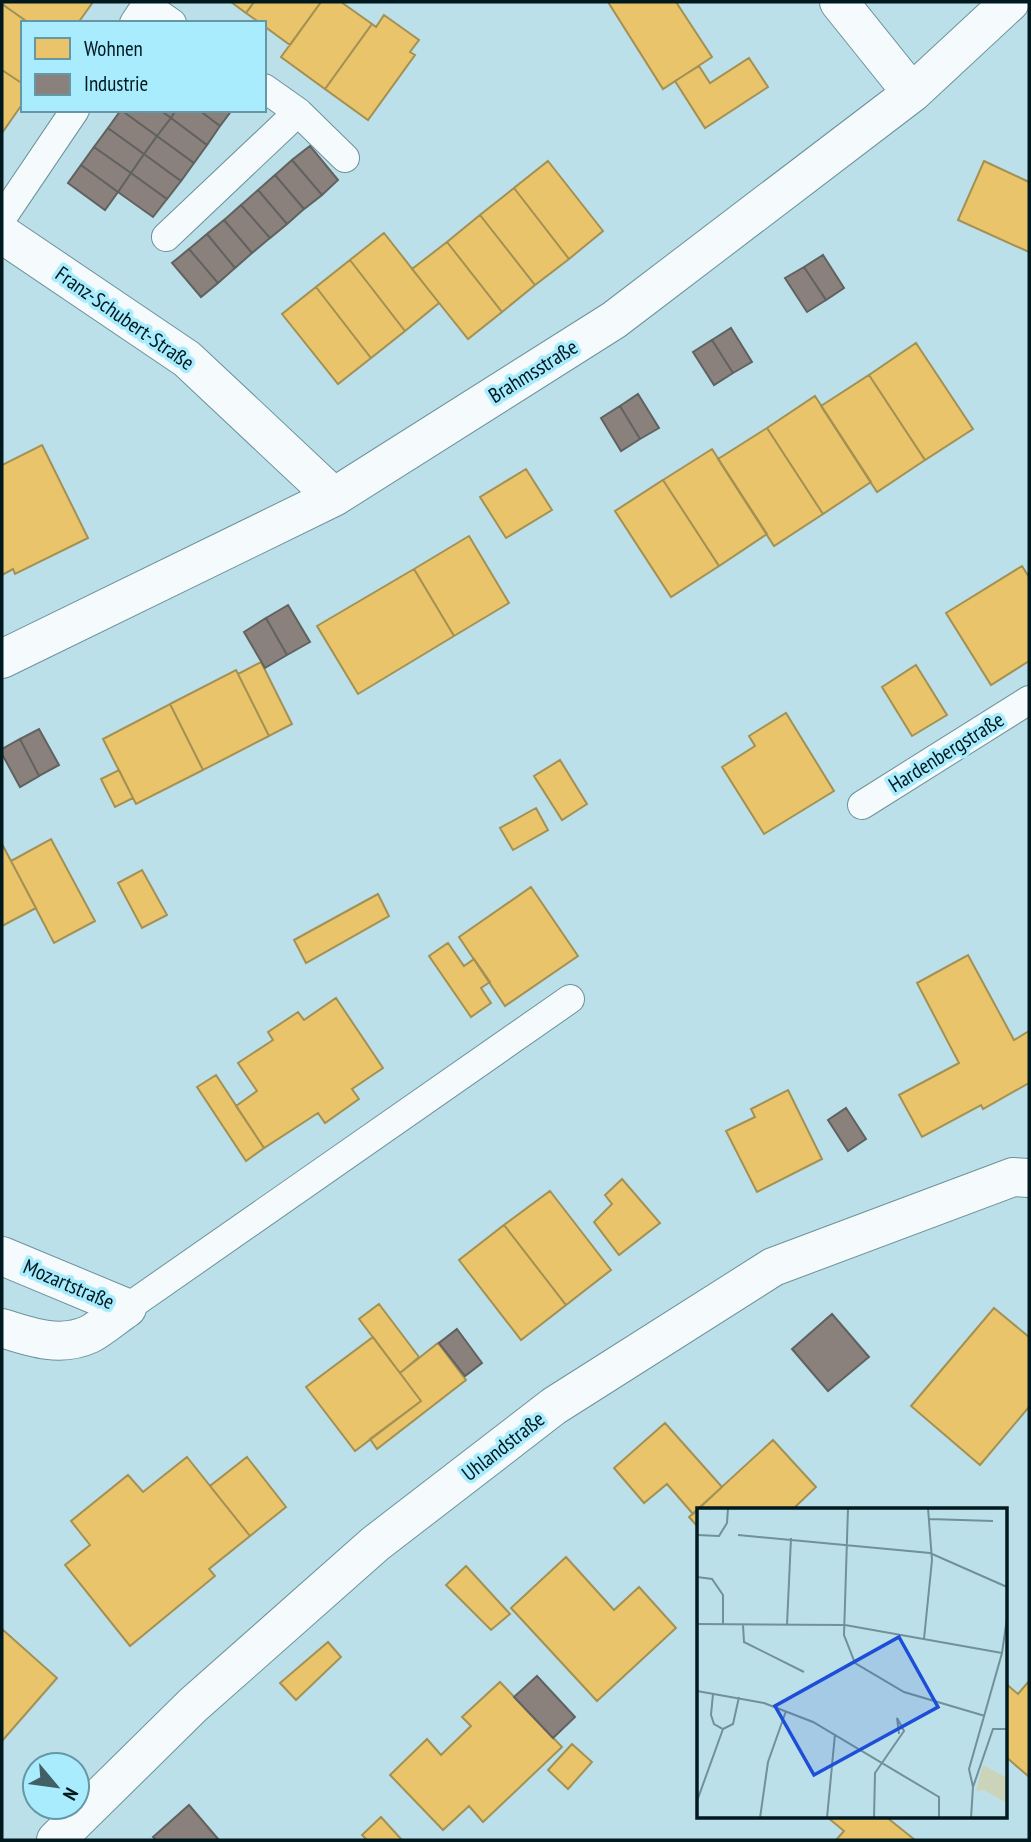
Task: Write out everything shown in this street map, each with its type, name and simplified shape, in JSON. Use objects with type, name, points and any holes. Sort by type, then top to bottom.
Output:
[{"type":"street","points":[[839,2],[912,93]]},
{"type":"street","name":"Brahmsstraße","points":[[2,659],[334,497],[614,320],[912,93],[1010,2]]},
{"type":"street","name":"Franz-Schubert-Straße","points":[[2,233],[187,359],[334,497]]},
{"type":"street","name":"Uhlandstraße","points":[[56,1840],[193,1705],[375,1544],[554,1406],[773,1267],[1013,1177],[1029,1178]]},
{"type":"street","name":"Mozartstraße","points":[[2,1256],[127,1308]]},
{"type":"street","name":"Mozartstraße","points":[[2,1328],[34,1339],[60,1342],[89,1334],[127,1308]]},
{"type":"lane","points":[[135,21],[146,5],[169,21]]},
{"type":"lane","points":[[266,89],[298,112],[345,158]]},
{"type":"lane","points":[[2,218],[74,112]]},
{"type":"lane","points":[[166,237],[298,112]]},
{"type":"lane","name":"Hardenbergstraße","points":[[862,805],[1029,700]]},
{"type":"lane","points":[[127,1308],[570,999]]},
{"type":"building: Wohnen","points":[[93,2],[79,21],[26,21],[2,4]]},
{"type":"building: Wohnen","points":[[231,2],[254,2],[246,13]]},
{"type":"building: Wohnen","points":[[254,2],[321,2],[290,45],[266,27],[266,21],[257,21],[246,13]]},
{"type":"building: Wohnen","points":[[321,2],[341,2],[372,24],[325,89],[281,57]]},
{"type":"building: Wohnen","points":[[608,2],[676,2],[712,57],[663,89]]},
{"type":"building: Wohnen","points":[[2,4],[26,21],[21,21],[21,83],[2,70]]},
{"type":"building: Wohnen","points":[[384,15],[419,40],[410,52],[415,55],[368,120],[325,89],[372,24],[376,27]]},
{"type":"building: Wohnen","points":[[749,58],[768,87],[705,128],[675,81],[699,66],[710,83]]},
{"type":"building: Wohnen","points":[[2,70],[21,83],[21,106],[2,133]]},
{"type":"building: Wohnen","points":[[548,161],[603,231],[569,259],[514,188]]},
{"type":"building: Wohnen","points":[[984,161],[1029,182],[1029,252],[958,220]]},
{"type":"building: Wohnen","points":[[514,188],[569,259],[535,285],[480,215]]},
{"type":"building: Wohnen","points":[[480,215],[535,285],[502,312],[447,242]]},
{"type":"building: Wohnen","points":[[384,233],[439,303],[405,331],[350,260]]},
{"type":"building: Wohnen","points":[[447,242],[502,312],[468,339],[412,269]]},
{"type":"building: Wohnen","points":[[350,260],[405,331],[371,358],[316,287]]},
{"type":"building: Wohnen","points":[[316,287],[371,358],[338,384],[282,314]]},
{"type":"building: Wohnen","points":[[916,343],[973,429],[925,460],[869,375]]},
{"type":"building: Wohnen","points":[[869,375],[925,460],[877,492],[821,406]]},
{"type":"building: Wohnen","points":[[815,396],[871,482],[823,514],[767,428]]},
{"type":"building: Wohnen","points":[[767,428],[823,514],[774,546],[718,459]]},
{"type":"building: Wohnen","points":[[42,445],[88,538],[15,574],[13,569],[2,575],[2,465]]},
{"type":"building: Wohnen","points":[[712,449],[767,534],[719,566],[663,480]]},
{"type":"building: Wohnen","points":[[526,469],[552,510],[506,538],[480,497]]},
{"type":"building: Wohnen","points":[[663,480],[719,566],[671,597],[615,511]]},
{"type":"building: Wohnen","points":[[469,536],[509,603],[454,636],[414,569]]},
{"type":"building: Wohnen","points":[[1022,566],[1029,577],[1029,661],[991,685],[946,613]]},
{"type":"building: Wohnen","points":[[414,569],[454,636],[358,694],[317,626]]},
{"type":"building: Wohnen","points":[[261,662],[292,724],[269,736],[238,674]]},
{"type":"building: Wohnen","points":[[916,665],[947,715],[912,736],[882,687]]},
{"type":"building: Wohnen","points":[[236,670],[269,736],[203,770],[170,704]]},
{"type":"building: Wohnen","points":[[170,704],[203,770],[136,804],[103,739]]},
{"type":"building: Wohnen","points":[[786,713],[834,791],[764,834],[722,767],[755,746],[749,736]]},
{"type":"building: Wohnen","points":[[560,760],[587,804],[562,820],[534,776]]},
{"type":"building: Wohnen","points":[[119,770],[133,798],[115,807],[101,779]]},
{"type":"building: Wohnen","points":[[536,808],[548,830],[513,850],[500,828]]},
{"type":"building: Wohnen","points":[[51,839],[95,921],[54,943],[11,861]]},
{"type":"building: Wohnen","points":[[2,844],[36,908],[2,926]]},
{"type":"building: Wohnen","points":[[142,870],[167,915],[142,928],[118,883]]},
{"type":"building: Wohnen","points":[[531,887],[578,956],[505,1006],[459,937]]},
{"type":"building: Wohnen","points":[[378,894],[389,916],[306,963],[294,940]]},
{"type":"building: Wohnen","points":[[448,943],[464,966],[474,959],[490,982],[481,988],[491,1003],[471,1017],[429,956]]},
{"type":"building: Wohnen","points":[[968,955],[1014,1040],[1029,1031],[1029,1083],[983,1109],[981,1105],[922,1137],[899,1095],[959,1063],[917,983]]},
{"type":"building: Wohnen","points":[[336,998],[383,1068],[352,1089],[359,1099],[325,1123],[318,1113],[264,1148],[236,1106],[257,1091],[238,1063],[273,1040],[268,1032],[298,1012],[304,1020]]},
{"type":"building: Wohnen","points":[[216,1075],[264,1148],[246,1161],[197,1087]]},
{"type":"building: Wohnen","points":[[788,1090],[822,1159],[757,1192],[726,1131],[755,1117],[751,1109]]},
{"type":"building: Wohnen","points":[[622,1179],[660,1223],[619,1255],[594,1222],[612,1204],[605,1195]]},
{"type":"building: Wohnen","points":[[550,1191],[611,1270],[566,1305],[504,1225]]},
{"type":"building: Wohnen","points":[[504,1225],[566,1305],[521,1340],[459,1260]]},
{"type":"building: Wohnen","points":[[379,1304],[419,1357],[400,1373],[359,1319]]},
{"type":"building: Wohnen","points":[[994,1308],[1029,1337],[1029,1407],[980,1465],[911,1406]]},
{"type":"building: Wohnen","points":[[373,1337],[421,1401],[355,1451],[306,1387]]},
{"type":"building: Wohnen","points":[[438,1343],[466,1380],[377,1449],[370,1439],[421,1401],[400,1373]]},
{"type":"building: Wohnen","points":[[665,1423],[722,1487],[693,1514],[667,1484],[644,1503],[614,1468]]},
{"type":"building: Wohnen","points":[[773,1440],[816,1487],[794,1508],[699,1508]]},
{"type":"building: Wohnen","points":[[187,1457],[250,1536],[209,1569],[215,1576],[130,1646],[65,1565],[90,1545],[71,1521],[128,1475],[143,1492]]},
{"type":"building: Wohnen","points":[[247,1457],[286,1507],[250,1536],[210,1486]]},
{"type":"building: Wohnen","points":[[697,1510],[697,1526],[689,1517]]},
{"type":"building: Wohnen","points":[[566,1557],[614,1610],[639,1587],[676,1628],[597,1701],[511,1608]]},
{"type":"building: Wohnen","points":[[466,1566],[510,1614],[491,1630],[446,1585]]},
{"type":"building: Wohnen","points":[[2,1629],[57,1678],[2,1741]]},
{"type":"building: Wohnen","points":[[328,1642],[341,1657],[296,1700],[280,1683]]},
{"type":"building: Wohnen","points":[[1029,1681],[1028,1776],[1006,1757],[1006,1684],[1018,1694]]},
{"type":"building: Wohnen","points":[[500,1682],[562,1747],[483,1822],[469,1806],[443,1830],[390,1775],[427,1739],[441,1755],[471,1726],[462,1717]]},
{"type":"building: Wohnen","points":[[572,1744],[592,1762],[568,1789],[548,1770]]},
{"type":"building: Wohnen","points":[[381,1817],[402,1840],[367,1840],[362,1835]]},
{"type":"building: Wohnen","points":[[828,1818],[888,1818],[915,1840],[836,1840],[844,1831]]},
{"type":"building: Industrie","points":[[120,112],[124,112],[157,136],[144,154],[108,128]]},
{"type":"building: Industrie","points":[[124,112],[163,112],[171,118],[157,136]]},
{"type":"building: Industrie","points":[[163,112],[175,112],[171,118]]},
{"type":"building: Industrie","points":[[175,112],[202,112],[220,126],[207,145],[171,118]]},
{"type":"building: Industrie","points":[[202,112],[230,112],[220,126]]},
{"type":"building: Industrie","points":[[171,118],[207,145],[194,163],[157,136]]},
{"type":"building: Industrie","points":[[108,128],[144,154],[131,173],[94,147]]},
{"type":"building: Industrie","points":[[157,136],[194,163],[181,181],[144,154]]},
{"type":"building: Industrie","points":[[310,146],[338,180],[322,195],[292,160]]},
{"type":"building: Industrie","points":[[94,147],[131,173],[118,192],[81,165]]},
{"type":"building: Industrie","points":[[144,154],[181,181],[167,199],[131,173]]},
{"type":"building: Industrie","points":[[292,160],[322,195],[304,209],[275,175]]},
{"type":"building: Industrie","points":[[81,165],[118,192],[105,210],[68,183]]},
{"type":"building: Industrie","points":[[131,173],[167,199],[153,217],[118,192]]},
{"type":"building: Industrie","points":[[275,175],[304,209],[287,224],[258,190]]},
{"type":"building: Industrie","points":[[258,190],[287,224],[270,238],[241,205]]},
{"type":"building: Industrie","points":[[241,205],[270,238],[252,253],[224,220]]},
{"type":"building: Industrie","points":[[224,220],[252,253],[235,268],[207,234]]},
{"type":"building: Industrie","points":[[207,234],[235,268],[218,283],[189,249]]},
{"type":"building: Industrie","points":[[189,249],[218,283],[201,297],[172,263]]},
{"type":"building: Industrie","points":[[823,255],[844,288],[826,300],[804,267]]},
{"type":"building: Industrie","points":[[804,267],[826,300],[807,312],[785,278]]},
{"type":"building: Industrie","points":[[731,328],[752,362],[733,373],[712,340]]},
{"type":"building: Industrie","points":[[712,340],[733,373],[714,385],[693,352]]},
{"type":"building: Industrie","points":[[638,394],[659,428],[640,439],[620,406]]},
{"type":"building: Industrie","points":[[620,406],[640,439],[621,451],[601,418]]},
{"type":"building: Industrie","points":[[288,605],[310,642],[287,655],[266,618]]},
{"type":"building: Industrie","points":[[266,618],[287,655],[265,668],[244,632]]},
{"type":"building: Industrie","points":[[39,729],[59,765],[39,776],[20,739]]},
{"type":"building: Industrie","points":[[20,739],[39,776],[20,787],[2,754],[2,749]]},
{"type":"building: Industrie","points":[[846,1108],[866,1139],[848,1151],[828,1120]]},
{"type":"building: Industrie","points":[[832,1314],[869,1357],[828,1391],[792,1349]]},
{"type":"building: Industrie","points":[[457,1329],[482,1363],[465,1376],[439,1343]]},
{"type":"building: Industrie","points":[[537,1676],[575,1717],[553,1738],[514,1697]]},
{"type":"building: Industrie","points":[[189,1805],[219,1840],[156,1840],[153,1837]]}]
